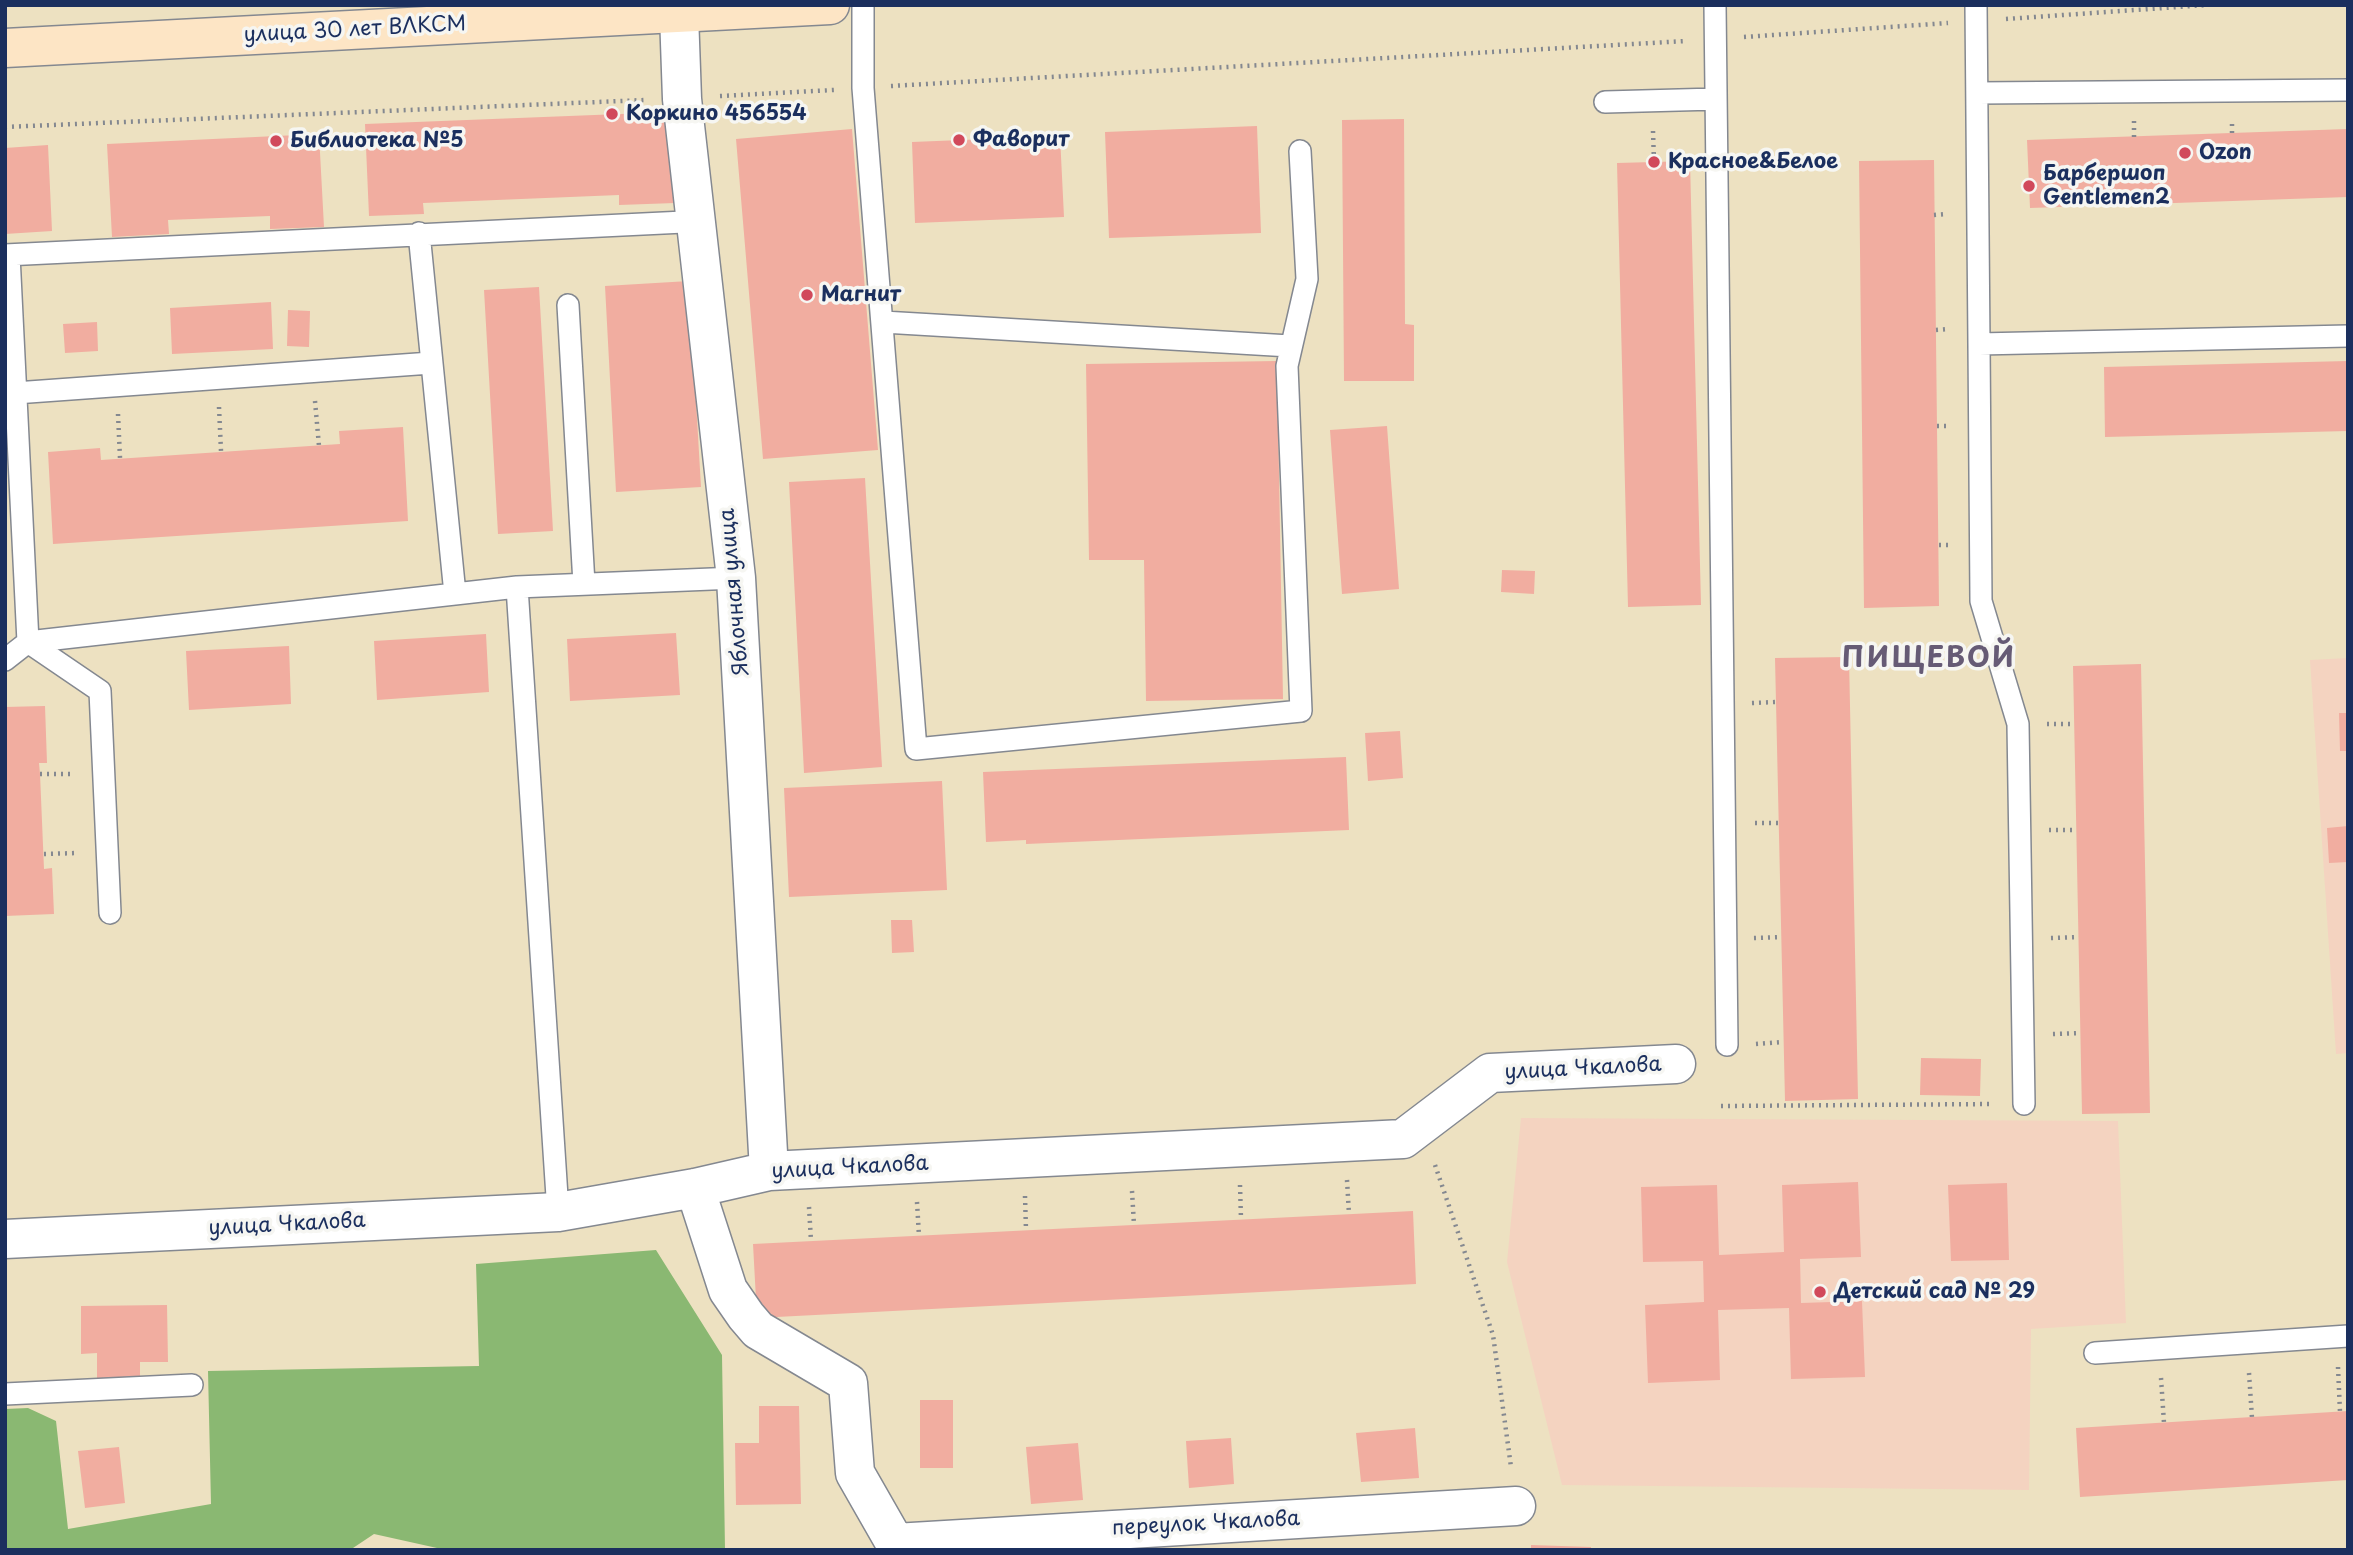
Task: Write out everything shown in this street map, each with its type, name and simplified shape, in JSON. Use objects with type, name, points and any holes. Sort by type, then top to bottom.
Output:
[{"type":"main road","name":"улица 30 лет ВЛКСМ","points":[[5,48],[830,5]]},
{"type":"street","name":"Яблочная улица","points":[[679,14],[682,99],[736,578],[769,1171]]},
{"type":"street","name":"улица Чкалова","points":[[5,1239],[558,1212],[695,1188],[769,1171],[1403,1139],[1490,1073],[1676,1064]]},
{"type":"street","name":"переулок Чкалова","points":[[695,1188],[729,1290],[746,1316],[758,1330],[848,1383],[855,1473],[895,1543],[1516,1506]]},
{"type":"lane","points":[[863,5],[863,88],[916,749],[1301,711],[1287,366],[1307,279],[1300,151]]},
{"type":"lane","points":[[1715,5],[1727,1045]]},
{"type":"lane","points":[[1977,13],[1981,601],[2018,724],[2024,1104]]},
{"type":"lane","points":[[1978,93],[2348,90]]},
{"type":"lane","points":[[1605,102],[1716,99]]},
{"type":"lane","points":[[28,642],[7,255],[684,222]]},
{"type":"lane","points":[[419,233],[456,594]]},
{"type":"lane","points":[[568,305],[584,584]]},
{"type":"lane","points":[[883,322],[1290,346]]},
{"type":"lane","points":[[1979,344],[2348,336]]},
{"type":"lane","points":[[16,393],[431,363]]},
{"type":"lane","points":[[5,660],[28,642],[517,587],[736,578]]},
{"type":"lane","points":[[517,587],[558,1212]]},
{"type":"lane","points":[[28,642],[100,691],[110,913]]},
{"type":"lane","points":[[2095,1353],[2342,1337]]},
{"type":"lane","points":[[5,1394],[192,1385]]},
{"type":"path","points":[[5,127],[682,99],[1715,39],[1977,13],[2207,5]]},
{"type":"path","points":[[313,372],[319,446]]},
{"type":"path","points":[[217,378],[221,451]]},
{"type":"path","points":[[117,386],[120,458]]},
{"type":"path","points":[[1721,1106],[2024,1104]]},
{"type":"path","points":[[1423,1165],[1435,1165],[1493,1335],[1516,1506]]},
{"type":"path","points":[[1347,1169],[1349,1214]]},
{"type":"path","points":[[1239,1175],[1241,1219]]},
{"type":"path","points":[[1132,1181],[1134,1225]]},
{"type":"path","points":[[1024,1186],[1026,1230]]},
{"type":"path","points":[[917,1191],[919,1236]]},
{"type":"path","points":[[809,1197],[811,1241]]},
{"type":"path","points":[[2340,1412],[2342,1337]]},
{"type":"path","points":[[2246,1343],[2252,1418]]},
{"type":"path","points":[[2159,1349],[2164,1423]]},
{"type":"shaded area","points":[[2348,658],[2348,1053],[2336,1054],[2310,660]]},
{"type":"shaded area","name":"Детский сад № 29","points":[[1521,1118],[2118,1121],[2126,1323],[2031,1329],[2029,1490],[1562,1485],[1507,1262]]},
{"type":"green space","points":[[656,1250],[722,1355],[725,1550],[446,1550],[374,1534],[350,1550],[5,1550],[5,1409],[28,1408],[56,1421],[68,1529],[211,1504],[208,1371],[479,1366],[476,1264]]},
{"type":"building","points":[[671,112],[675,203],[619,205],[619,195],[423,203],[424,214],[369,216],[365,124]]},
{"type":"building","points":[[1404,119],[1405,324],[1414,325],[1414,381],[1344,381],[1342,120]]},
{"type":"building","points":[[1257,126],[1261,233],[1109,238],[1105,132]]},
{"type":"building","name":"Магнит","points":[[852,129],[878,450],[763,459],[736,139]]},
{"type":"building","points":[[2348,129],[2348,197],[2030,208],[2027,140]]},
{"type":"building","points":[[319,134],[324,227],[270,229],[270,216],[168,220],[169,234],[112,237],[107,144]]},
{"type":"building","points":[[1060,136],[1064,217],[915,223],[912,142]]},
{"type":"building","points":[[48,145],[52,231],[5,234],[5,148]]},
{"type":"building","points":[[1934,160],[1939,606],[1864,608],[1859,161]]},
{"type":"building","points":[[1690,161],[1701,605],[1628,607],[1617,163]]},
{"type":"building","points":[[689,281],[701,487],[616,492],[605,286]]},
{"type":"building","points":[[539,287],[553,531],[498,534],[484,290]]},
{"type":"building","points":[[271,302],[273,349],[172,354],[170,308]]},
{"type":"building","points":[[288,310],[310,311],[309,347],[287,346]]},
{"type":"building","points":[[97,322],[98,351],[65,353],[63,324]]},
{"type":"building","points":[[1277,361],[1283,699],[1146,701],[1144,560],[1089,560],[1086,364]]},
{"type":"building","points":[[2348,361],[2348,431],[2105,437],[2104,367]]},
{"type":"building","points":[[1387,426],[1399,589],[1342,594],[1330,430]]},
{"type":"building","points":[[403,427],[408,521],[53,544],[48,452],[100,448],[101,460],[340,444],[339,431]]},
{"type":"building","points":[[865,478],[882,767],[804,773],[789,482]]},
{"type":"building","points":[[1502,570],[1535,571],[1534,594],[1501,592]]},
{"type":"building","points":[[676,633],[680,695],[570,701],[567,639]]},
{"type":"building","points":[[486,634],[489,692],[377,700],[374,641]]},
{"type":"building","points":[[289,646],[291,704],[189,710],[186,651]]},
{"type":"building","points":[[1849,657],[1858,1099],[1785,1101],[1775,658]]},
{"type":"building","points":[[2141,664],[2150,1113],[2082,1114],[2073,666]]},
{"type":"building","points":[[45,706],[47,763],[39,763],[44,869],[52,868],[54,914],[5,916],[5,707]]},
{"type":"building","points":[[2339,713],[2348,713],[2348,751],[2340,751]]},
{"type":"building","points":[[1400,731],[1403,778],[1368,781],[1365,733]]},
{"type":"building","points":[[1346,757],[1349,830],[1026,844],[1026,840],[986,842],[983,772]]},
{"type":"building","points":[[942,781],[947,890],[789,897],[784,788]]},
{"type":"building","points":[[2348,826],[2348,862],[2329,863],[2327,828]]},
{"type":"building","points":[[891,920],[912,920],[914,952],[892,953]]},
{"type":"building","points":[[1921,1058],[1981,1059],[1980,1096],[1920,1095]]},
{"type":"building","points":[[1858,1182],[1861,1257],[1800,1259],[1801,1303],[1862,1301],[1865,1377],[1791,1379],[1789,1308],[1718,1310],[1720,1380],[1648,1383],[1645,1305],[1704,1302],[1703,1261],[1643,1262],[1641,1187],[1717,1185],[1719,1255],[1784,1252],[1782,1185]]},
{"type":"building","points":[[2007,1183],[2009,1260],[1951,1261],[1948,1185]]},
{"type":"building","points":[[1413,1211],[1416,1284],[757,1318],[753,1244]]},
{"type":"building","points":[[167,1305],[168,1362],[140,1362],[140,1382],[97,1383],[97,1353],[81,1354],[81,1306]]},
{"type":"building","points":[[920,1400],[953,1400],[953,1468],[920,1468]]},
{"type":"building","points":[[759,1406],[799,1406],[801,1504],[736,1505],[735,1443],[759,1443]]},
{"type":"building","points":[[2348,1411],[2348,1480],[2080,1497],[2076,1428]]},
{"type":"building","points":[[1415,1428],[1419,1478],[1361,1482],[1356,1433]]},
{"type":"building","points":[[1231,1438],[1234,1484],[1189,1488],[1186,1441]]},
{"type":"building","points":[[1078,1443],[1083,1500],[1031,1504],[1026,1447]]},
{"type":"building","points":[[119,1447],[125,1503],[85,1508],[78,1451]]},
{"type":"building","points":[[1531,1545],[1591,1547],[1591,1550],[1531,1550]]},
{"type":"place","name":"Коркино 456554","points":[[612,114]]},
{"type":"place","name":"Фаворит","points":[[959,140]]},
{"type":"place","name":"Библиотека №5","points":[[276,141]]},
{"type":"place","name":"Ozon","points":[[2185,153]]},
{"type":"place","name":"Красное&Белое","points":[[1654,162]]},
{"type":"place","name":"Барбершоп Gentlemen2","points":[[2029,186]]},
{"type":"place","name":"Магнит","points":[[807,295]]},
{"type":"place","name":"Детский сад № 29","points":[[1820,1292]]},
{"type":"district","name":"ПИЩЕВОЙ","points":[[1929,659]]}]
